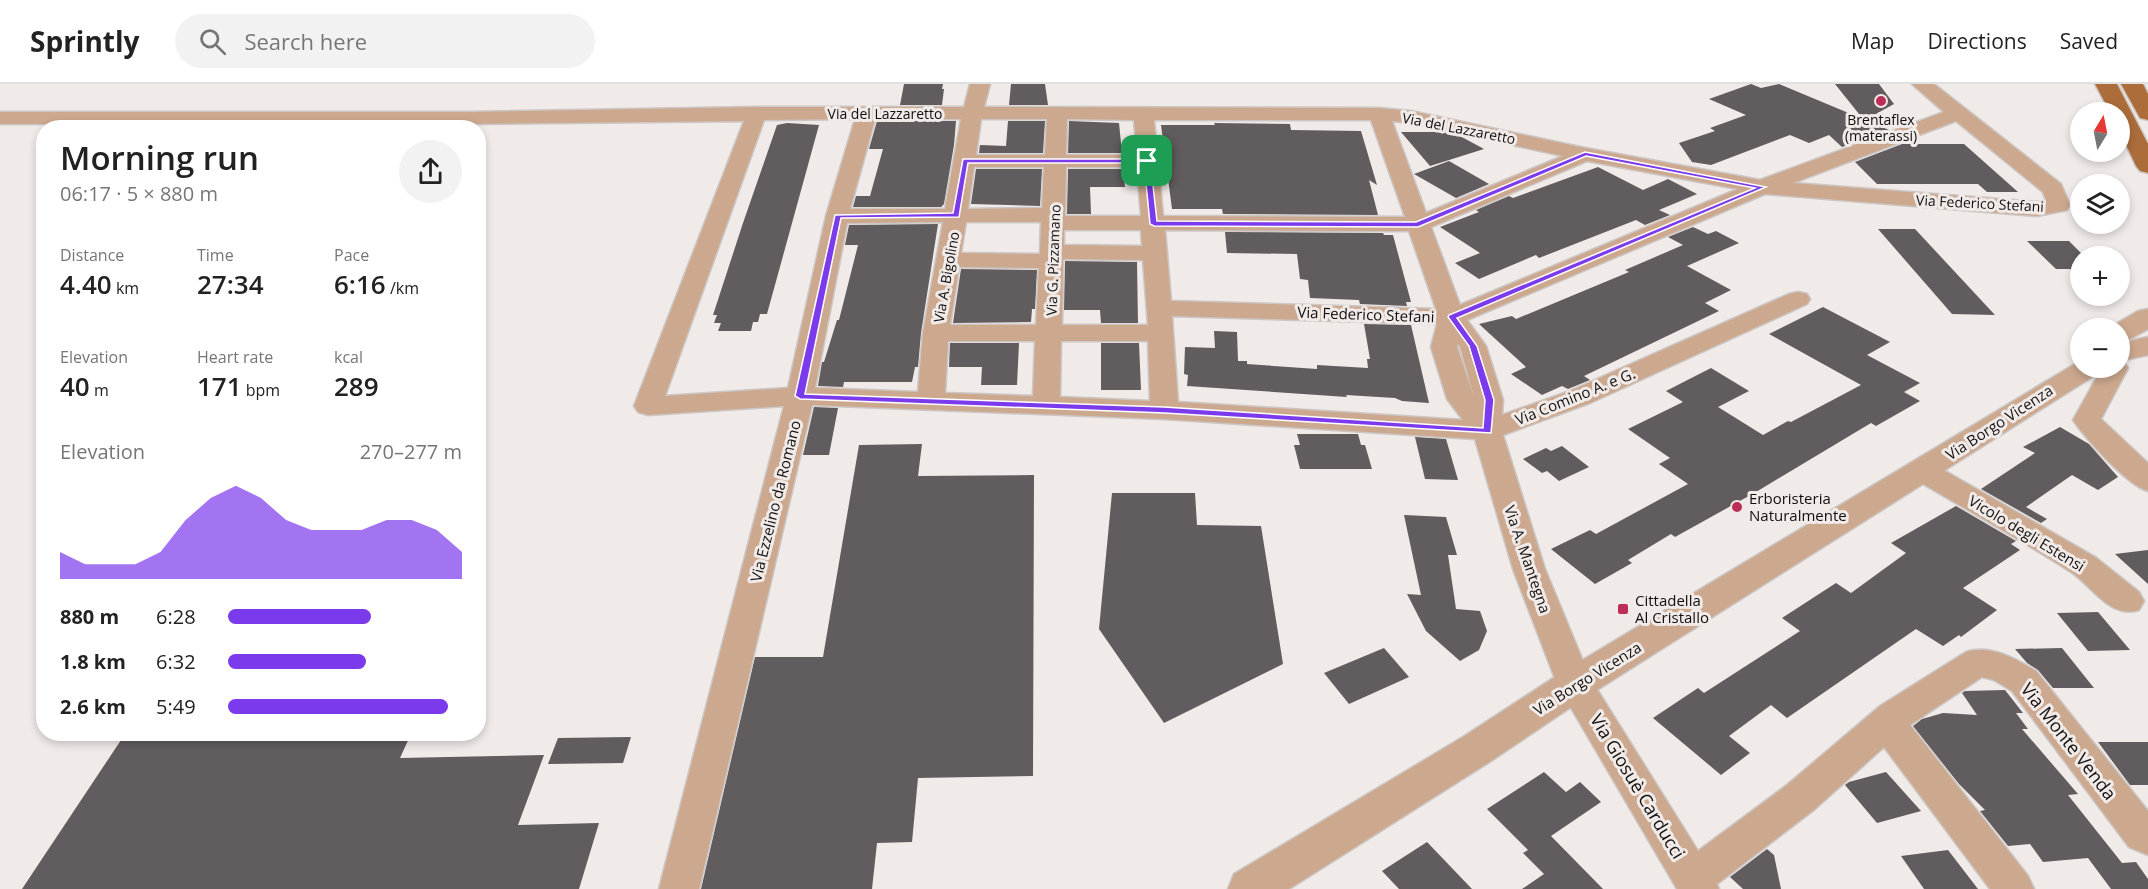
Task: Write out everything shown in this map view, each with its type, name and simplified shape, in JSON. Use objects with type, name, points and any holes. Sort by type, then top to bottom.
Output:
[{"type":"main road","points":[[2106,84],[2148,166]]},
{"type":"main road","points":[[2132,84],[2148,113]]},
{"type":"street","name":"Via A. Bigolino","points":[[931,401],[936,333],[972,114],[980,84]]},
{"type":"street","points":[[1922,84],[1954,109]]},
{"type":"street","name":"Via Federico Stefani","points":[[936,333],[1051,333],[1160,320],[1452,317],[1762,187],[1944,120],[1953,115],[1954,109],[2053,189],[2059,205],[2037,209],[1762,187]]},
{"type":"street","name":"Via del Lazzaretto","points":[[0,118],[471,118],[757,113],[1379,114],[1411,117],[1585,154],[1762,187]]},
{"type":"street","name":"Via Comino A. e G.","points":[[757,113],[648,406],[800,396],[1164,410],[1487,431],[1581,397],[1798,299]]},
{"type":"street","name":"Via Ezzelino da Romano","points":[[679,889],[800,396],[837,216],[867,113]]},
{"type":"street","name":"Via G. Pizzamano","points":[[1046,405],[1051,333],[1057,114]]},
{"type":"street","points":[[1144,114],[1154,224],[1164,410]]},
{"type":"street","points":[[1379,114],[1452,317]]},
{"type":"street","points":[[837,216],[957,216],[1154,224],[1418,224],[1585,154]]},
{"type":"street","points":[[965,161],[1147,161]]},
{"type":"street","points":[[948,260],[1155,253]]},
{"type":"street","name":"Via A. Mantegna","points":[[1452,317],[1444,347],[1461,399],[1487,431],[1529,569],[1575,684]]},
{"type":"street","points":[[2130,342],[2148,317]]},
{"type":"street","name":"Via Borgo Vicenza","points":[[1250,889],[1477,749],[1575,684],[1923,471],[2070,376]]},
{"type":"street","points":[[2110,378],[2087,420],[2097,434],[2134,465],[2148,482]]},
{"type":"street","name":"Vicolo degli Estensi","points":[[1923,471],[2084,565],[2127,601]]},
{"type":"street","name":"Via Monte Venda","points":[[1696,884],[1893,717],[1978,662],[2004,669],[2024,681],[2143,835],[2148,837]]},
{"type":"street","name":"Via Giosuè Carducci","points":[[1575,684],[1696,884]]},
{"type":"street","points":[[1887,723],[1982,844],[2014,889]]},
{"type":"building","points":[[904,84],[943,84],[942,105],[900,105]]},
{"type":"building","points":[[1011,84],[1045,84],[1048,105],[1009,105]]},
{"type":"building","points":[[1751,84],[1761,88],[1779,84],[1863,119],[1835,84],[1879,84],[1894,104],[1865,120],[1889,130],[1842,147],[1829,135],[1809,143],[1790,135],[1711,165],[1692,162],[1679,143],[1715,131],[1710,128],[1746,115],[1709,99]]},
{"type":"building","points":[[877,121],[956,121],[944,204],[941,207],[853,207],[856,196],[870,196],[883,149],[869,149]]},
{"type":"building","points":[[1008,121],[1045,121],[1043,153],[979,153],[980,145],[1006,146]]},
{"type":"building","points":[[1069,121],[1119,123],[1122,153],[1068,153]]},
{"type":"building","points":[[787,123],[819,125],[767,314],[760,314],[758,322],[753,322],[751,331],[718,331],[721,323],[714,323],[717,315],[713,315],[743,223],[777,125]]},
{"type":"building","points":[[1214,123],[1290,124],[1291,130],[1361,131],[1377,185],[1369,180],[1378,215],[1223,214],[1222,209],[1172,209],[1161,125],[1215,125]]},
{"type":"building","points":[[1401,132],[1442,132],[1460,136],[1484,149],[1430,166]]},
{"type":"building","points":[[1902,144],[1964,144],[2018,192],[1987,192],[1978,184],[1877,184],[1855,162]]},
{"type":"building","points":[[1449,161],[1489,184],[1456,198],[1414,174]]},
{"type":"building","points":[[1598,167],[1643,190],[1668,179],[1697,194],[1659,210],[1670,215],[1645,225],[1636,220],[1539,258],[1536,255],[1479,279],[1455,263],[1480,253],[1440,227],[1479,212],[1476,210],[1509,196],[1513,198]]},
{"type":"building","points":[[976,169],[1042,169],[1040,206],[971,204]]},
{"type":"building","points":[[1068,169],[1123,169],[1125,187],[1090,187],[1091,214],[1067,214]]},
{"type":"building","points":[[938,224],[918,367],[915,367],[912,382],[844,382],[843,387],[818,386],[822,362],[824,362],[837,320],[839,320],[858,245],[845,245],[849,225]]},
{"type":"building","points":[[1693,227],[1708,234],[1716,231],[1739,243],[1687,266],[1731,290],[1705,303],[1719,311],[1584,376],[1590,380],[1568,389],[1562,386],[1542,395],[1511,374],[1526,367],[1479,324],[1512,316],[1516,319],[1629,272],[1625,270],[1683,245],[1668,237]]},
{"type":"building","points":[[1878,229],[1915,229],[1995,315],[1952,314]]},
{"type":"building","points":[[1225,232],[1383,233],[1393,235],[1411,302],[1406,302],[1407,306],[1360,304],[1359,300],[1310,298],[1308,280],[1300,279],[1297,254],[1227,253]]},
{"type":"building","points":[[2027,241],[2069,241],[2074,246],[2070,246],[2070,269],[2056,269]]},
{"type":"building","points":[[1065,261],[1137,262],[1138,323],[1101,323],[1100,310],[1064,310]]},
{"type":"building","points":[[961,269],[1037,270],[1035,309],[1032,309],[1031,322],[953,323]]},
{"type":"building","points":[[1823,307],[1890,342],[1867,355],[1920,383],[1904,392],[1920,401],[1876,426],[1871,423],[1756,492],[1675,537],[1671,534],[1628,560],[1632,563],[1595,584],[1551,549],[1590,530],[1596,534],[1688,484],[1659,464],[1670,458],[1628,429],[1683,402],[1666,391],[1711,368],[1749,391],[1718,407],[1763,435],[1861,385],[1769,334]]},
{"type":"building","points":[[1364,324],[1411,325],[1429,403],[1402,401],[1395,398],[1187,386],[1188,375],[1184,374],[1185,347],[1215,348],[1214,331],[1237,332],[1238,361],[1247,361],[1247,364],[1317,369],[1317,365],[1368,368],[1367,359],[1370,359]]},
{"type":"building","points":[[950,343],[1019,343],[1017,385],[981,385],[982,367],[949,367]]},
{"type":"building","points":[[1101,343],[1139,343],[1141,390],[1101,390]]},
{"type":"building","points":[[814,407],[838,408],[829,455],[803,455]]},
{"type":"building","points":[[2060,427],[2089,444],[2118,477],[2098,490],[2072,475],[2026,507],[2047,519],[2041,523],[1981,489],[2035,453],[2023,447]]},
{"type":"building","points":[[1297,434],[1358,434],[1361,445],[1365,445],[1372,469],[1300,469],[1294,445],[1300,445]]},
{"type":"building","points":[[1415,437],[1446,439],[1458,480],[1425,479]]},
{"type":"building","points":[[922,444],[918,476],[1034,475],[1033,776],[918,778],[912,842],[877,843],[872,889],[701,889],[755,657],[823,657],[859,445]]},
{"type":"building","points":[[1562,446],[1589,467],[1559,481],[1547,471],[1542,473],[1523,459],[1546,448],[1551,451]]},
{"type":"building","points":[[1112,493],[1195,493],[1197,525],[1261,526],[1283,664],[1164,723],[1099,629]]},
{"type":"building","points":[[1956,506],[2016,541],[2011,544],[2020,550],[1963,588],[1997,610],[1961,637],[1959,635],[1943,646],[1916,629],[1787,718],[1771,705],[1729,736],[1750,753],[1721,775],[1653,718],[1698,688],[1704,693],[1800,631],[1782,618],[1836,583],[1851,593],[1906,553],[1891,543]]},
{"type":"building","points":[[1404,515],[1446,517],[1457,555],[1448,555],[1456,609],[1480,611],[1487,631],[1479,650],[1460,661],[1426,631],[1407,594],[1421,595]]},
{"type":"building","points":[[2148,550],[2148,584],[2115,554]]},
{"type":"building","points":[[2098,612],[2130,650],[2088,651],[2057,613]]},
{"type":"building","points":[[1384,648],[1409,677],[1349,704],[1324,673]]},
{"type":"building","points":[[2062,648],[2094,688],[2053,688],[2038,670],[2027,663],[2015,649]]},
{"type":"building","points":[[2005,690],[2023,713],[2016,713],[2028,729],[2022,729],[2078,794],[2068,795],[2122,863],[2136,862],[2148,879],[2148,889],[2111,889],[2088,858],[2043,862],[2030,844],[2008,846],[1980,811],[1985,810],[1959,784],[1913,726],[1922,719],[1943,713],[1977,715],[1962,693],[1965,691]]},
{"type":"building","points":[[631,737],[623,763],[548,764],[558,738]]},
{"type":"building","points":[[120,741],[408,741],[400,758],[544,755],[518,825],[599,823],[579,889],[22,889]]},
{"type":"building","points":[[2098,742],[2148,742],[2148,785],[2130,785]]},
{"type":"building","points":[[1544,772],[1566,792],[1580,782],[1601,802],[1551,836],[1603,889],[1522,889],[1544,874],[1523,853],[1528,850],[1487,809]]},
{"type":"building","points":[[1886,772],[1921,811],[1877,823],[1845,785]]},
{"type":"building","points":[[1427,842],[1472,889],[1399,889],[1382,871]]},
{"type":"building","points":[[1767,849],[1774,855],[1781,889],[1743,889],[1730,877]]},
{"type":"building","points":[[1948,850],[1978,889],[1924,889],[1901,856]]},
{"type":"place","name":"Brentaflex (materassi)","points":[[1881,101]]},
{"type":"place","name":"Erboristeria Naturalmente","points":[[1737,507]]},
{"type":"place","name":"Cittadella Al Cristallo","points":[[1623,609]]},
{"type":"route","points":[[1585,154],[1762,187],[1509,291],[1452,317],[1473,346],[1489,400],[1487,431],[1164,410],[800,396],[837,216],[957,216],[965,161],[1147,161],[1154,224],[1418,224],[1585,154]]}]
